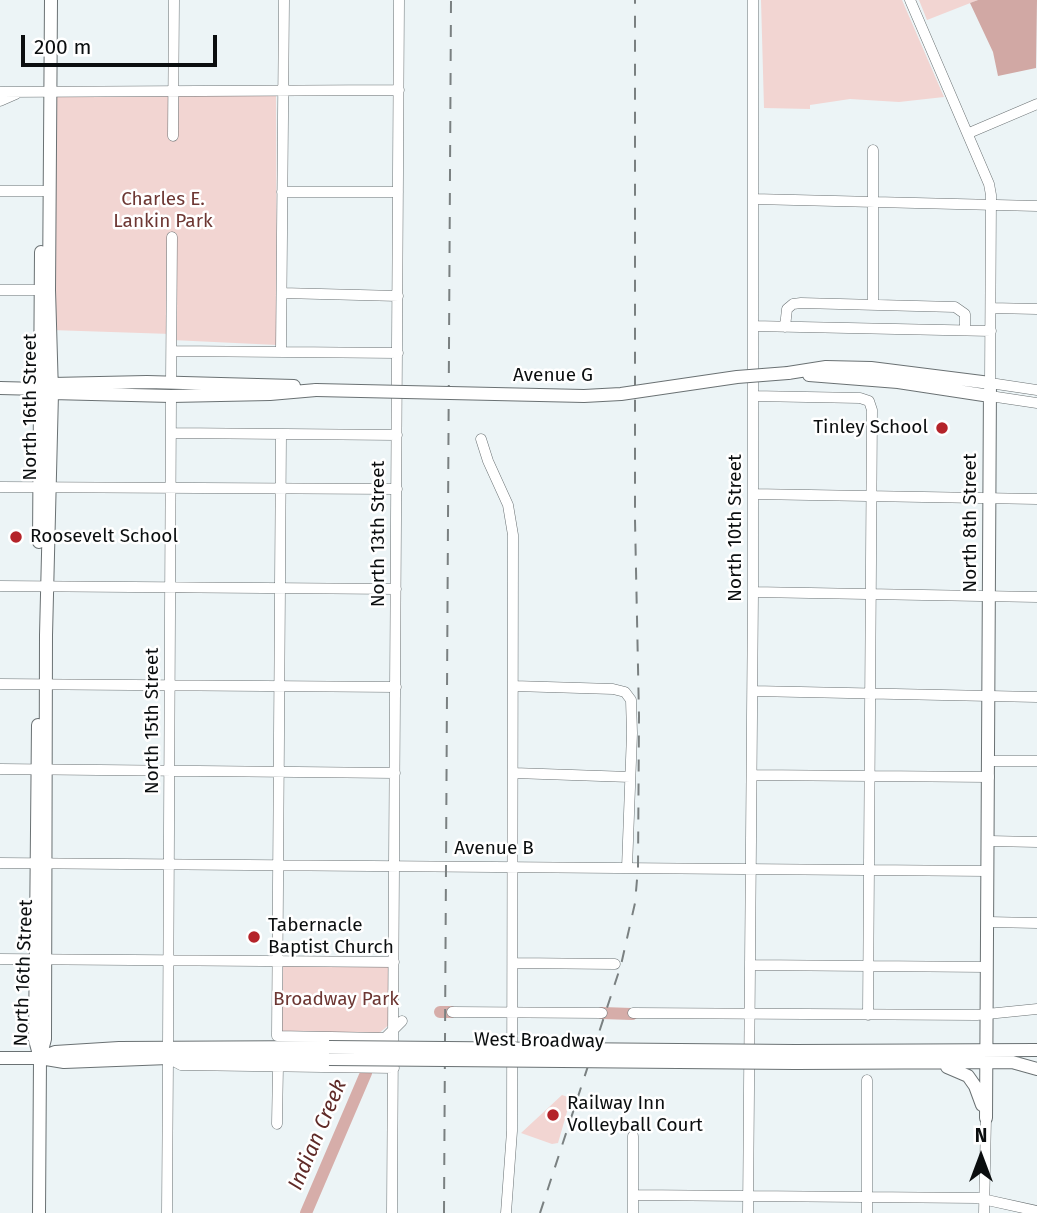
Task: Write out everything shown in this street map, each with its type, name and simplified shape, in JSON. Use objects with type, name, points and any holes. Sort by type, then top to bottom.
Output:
[{"type":"main road","name":"North 16th Street","points":[[39,1213],[40,1058],[45,1039],[40,960],[43,587],[48,389],[43,0]]},
{"type":"main road","name":"North 16th Street","points":[[46,92],[51,0]]},
{"type":"main road","name":"Avenue G","points":[[0,388],[171,389],[272,384],[316,390],[594,396],[826,367],[862,367],[911,372],[990,389]]},
{"type":"main road","name":"North 8th Street","points":[[986,1118],[990,389]]},
{"type":"main road","name":"West Broadway","points":[[795,1057],[932,1064],[1037,1050]]},
{"type":"main road","name":"West Broadway","points":[[0,1058],[40,1058],[55,1052],[986,1056],[1037,1069]]},
{"type":"main road","points":[[1012,1062],[1037,1062]]},
{"type":"main road","points":[[932,1064],[954,1069],[968,1076],[975,1086],[986,1118]]},
{"type":"street","points":[[173,136],[174,0]]},
{"type":"street","points":[[281,351],[284,0]]},
{"type":"street","name":"North 13th Street","points":[[392,1213],[394,1068],[398,1025],[394,962],[399,0]]},
{"type":"street","name":"North 10th Street","points":[[748,1213],[753,592],[753,0]]},
{"type":"street","name":"North 8th Street","points":[[910,0],[987,177],[991,205],[990,389]]},
{"type":"street","points":[[0,92],[399,90]]},
{"type":"street","points":[[0,101],[24,92]]},
{"type":"street","points":[[968,133],[1037,104]]},
{"type":"street","points":[[873,150],[873,304]]},
{"type":"street","points":[[0,191],[46,191]]},
{"type":"street","points":[[282,192],[398,192]]},
{"type":"street","points":[[754,199],[1037,206]]},
{"type":"street","name":"North 15th Street","points":[[167,1213],[172,237]]},
{"type":"street","points":[[0,289],[45,290]]},
{"type":"street","points":[[282,293],[398,296]]},
{"type":"street","points":[[785,327],[787,309],[796,303],[873,304],[955,307],[965,314],[965,330]]},
{"type":"street","points":[[991,308],[1037,309]]},
{"type":"street","points":[[753,326],[991,331]]},
{"type":"street","points":[[172,351],[398,353]]},
{"type":"street","name":"Avenue G","points":[[990,389],[1037,390]]},
{"type":"street","name":"Avenue G","points":[[990,389],[1037,403]]},
{"type":"street","points":[[753,396],[860,398],[869,401],[872,410],[868,1015]]},
{"type":"street","points":[[172,433],[397,435]]},
{"type":"street","points":[[281,434],[277,1036],[385,1038],[398,1025]]},
{"type":"street","points":[[481,439],[508,505],[512,523],[512,1131],[506,1213]]},
{"type":"street","points":[[0,487],[397,489]]},
{"type":"street","points":[[753,494],[1037,499]]},
{"type":"street","points":[[0,586],[396,589]]},
{"type":"street","points":[[753,592],[1037,597]]},
{"type":"street","points":[[0,684],[396,687]]},
{"type":"street","points":[[514,686],[613,689],[628,696],[632,708],[627,868]]},
{"type":"street","points":[[752,691],[1037,696]]},
{"type":"street","points":[[989,761],[1037,761]]},
{"type":"street","points":[[0,769],[395,773]]},
{"type":"street","points":[[514,773],[630,777]]},
{"type":"street","points":[[752,775],[989,777]]},
{"type":"street","points":[[989,841],[1037,842]]},
{"type":"street","name":"Avenue B","points":[[0,863],[988,871]]},
{"type":"street","points":[[988,922],[1037,923]]},
{"type":"street","points":[[0,959],[394,962]]},
{"type":"street","points":[[513,963],[615,964]]},
{"type":"street","points":[[750,965],[987,967]]},
{"type":"street","points":[[634,1013],[986,1015],[1037,1009]]},
{"type":"street","points":[[452,1012],[602,1013]]},
{"type":"street","points":[[168,1053],[181,1065],[394,1068]]},
{"type":"street","points":[[277,1124],[278,1066]]},
{"type":"street","points":[[867,1080],[867,1213]]},
{"type":"street","points":[[984,1213],[986,1118]]},
{"type":"street","points":[[632,1136],[633,1213]]},
{"type":"street","points":[[633,1195],[984,1199],[1037,1211]]},
{"type":"green space","points":[[761,0],[902,0],[944,97],[899,102],[850,99],[810,105],[810,109],[764,108]]},
{"type":"green space","points":[[919,0],[978,0],[927,20]]},
{"type":"green space","name":"Charles E. Lankin Park","points":[[276,90],[277,345],[172,340],[171,334],[51,330],[50,92]]},
{"type":"green space","name":"Broadway Park","points":[[282,965],[390,966],[390,1024],[378,1034],[282,1034]]},
{"type":"green space","name":"Railway Inn Volleyball Court","points":[[562,1095],[571,1098],[558,1143],[552,1144],[521,1133]]},
{"type":"shaded area","points":[[978,0],[1037,0],[1036,68],[998,76],[993,52],[970,3]]},
{"type":"waterway","name":"Indian Creek","points":[[440,1012],[451,1012]]},
{"type":"waterway","name":"Indian Creek","points":[[602,1013],[632,1014]]},
{"type":"waterway","name":"Indian Creek","points":[[306,1213],[366,1073]]},
{"type":"railway","points":[[444,1213],[451,0]]},
{"type":"railway","points":[[540,1213],[621,965],[635,903],[638,868],[635,0]]},
{"type":"place","name":"Tinley School","points":[[942,428]]},
{"type":"place","name":"Roosevelt School","points":[[16,537]]},
{"type":"place","name":"Tabernacle Baptist Church","points":[[254,937]]},
{"type":"place","name":"Railway Inn Volleyball Court","points":[[553,1115]]}]
